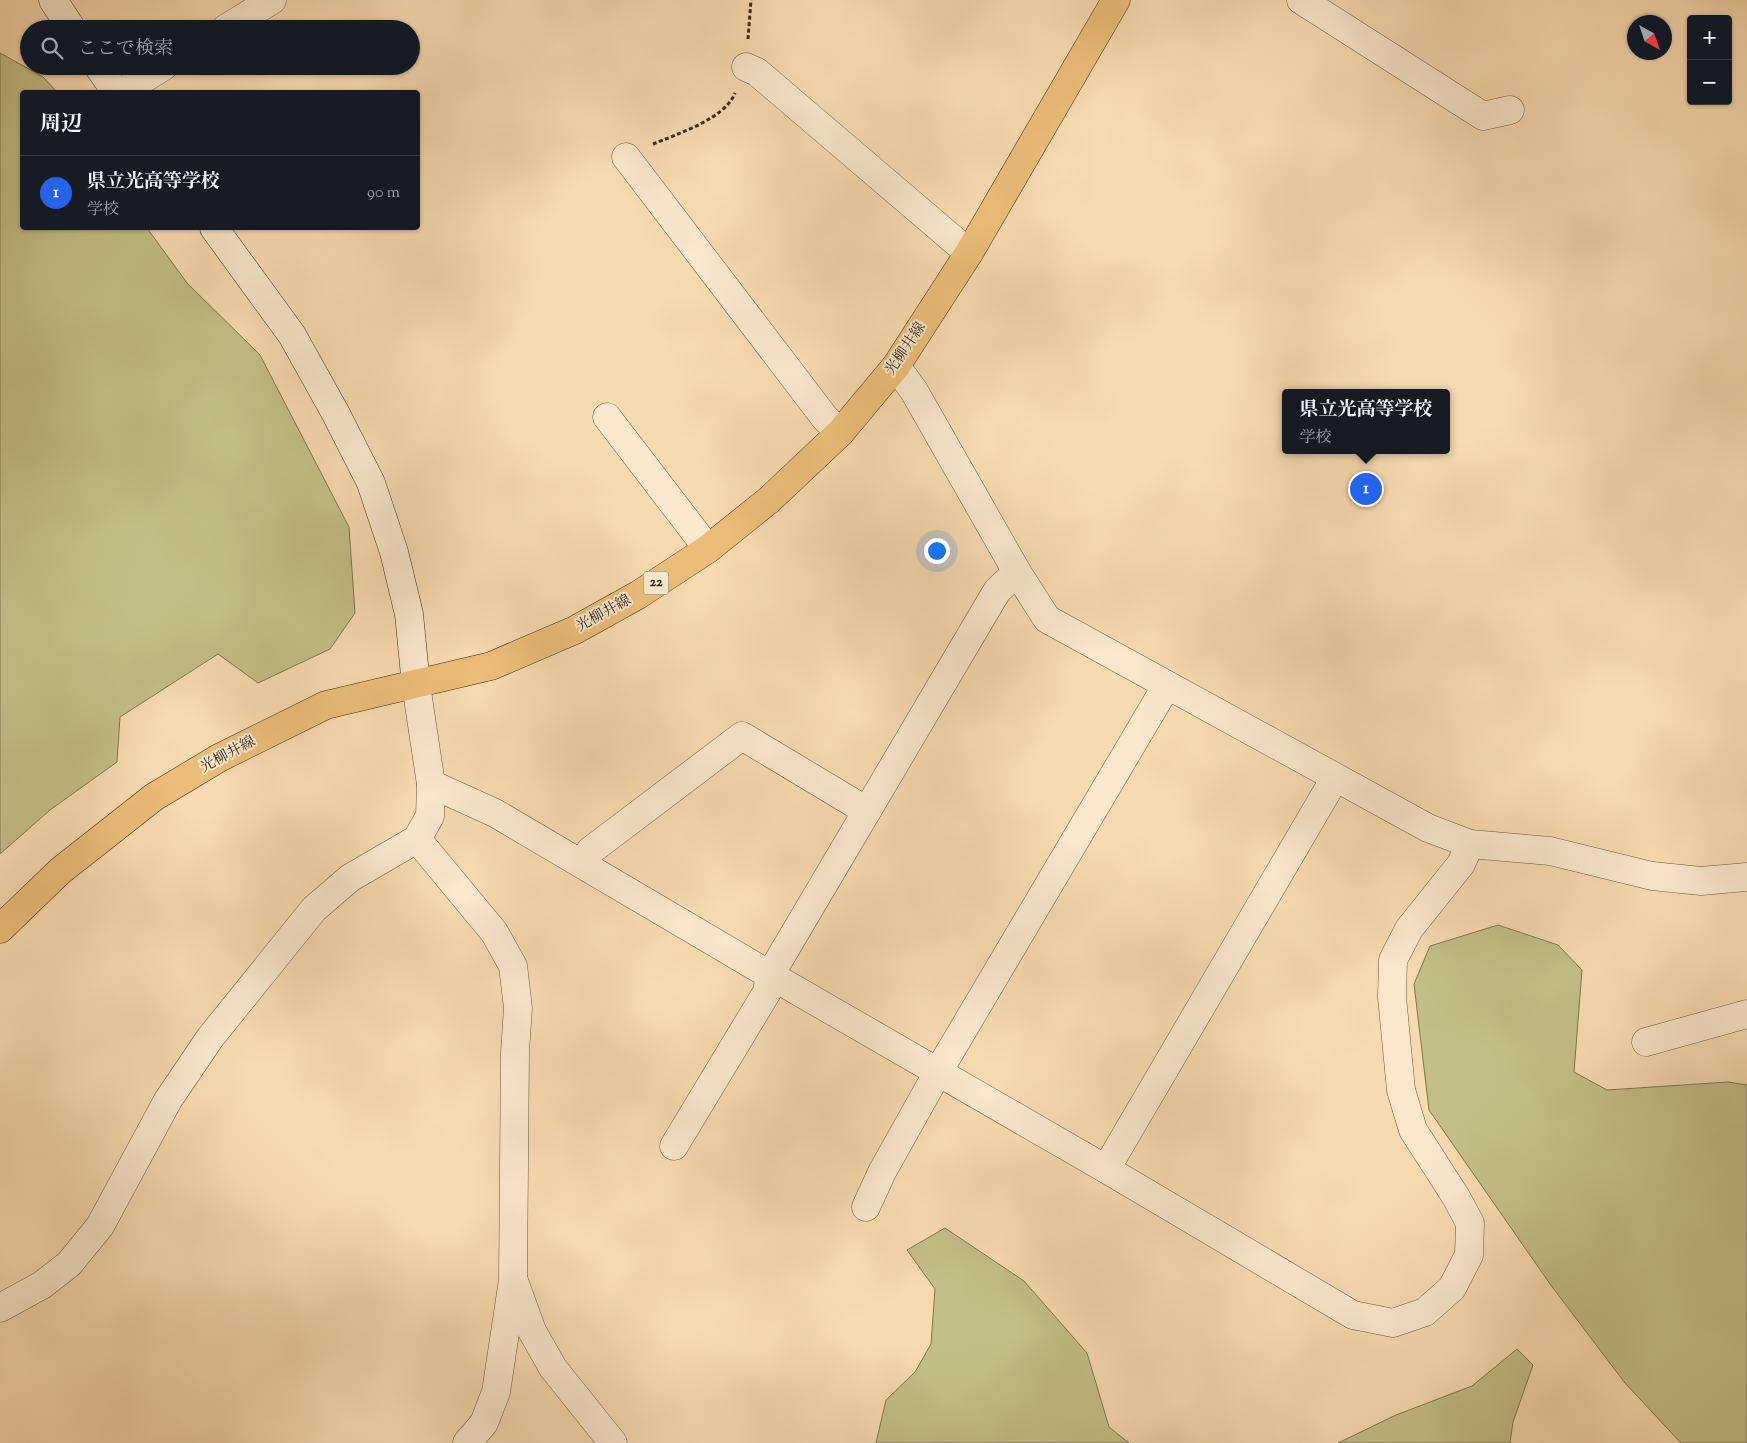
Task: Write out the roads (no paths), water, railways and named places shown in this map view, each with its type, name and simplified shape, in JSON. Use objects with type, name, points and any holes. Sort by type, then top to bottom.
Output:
[{"type":"main road","name":"光柳井線","points":[[0,929],[60,872],[154,797],[219,758],[326,705],[491,666],[575,630],[638,595],[708,549],[769,500],[840,433],[896,366],[969,253],[1109,2]]},
{"type":"street","points":[[53,0],[66,20]]},
{"type":"street","points":[[240,20],[272,0]]},
{"type":"street","points":[[1301,0],[1483,116],[1510,110]]},
{"type":"street","points":[[746,67],[757,72],[969,253]]},
{"type":"street","points":[[104,75],[115,90]]},
{"type":"street","points":[[125,90],[149,75]]},
{"type":"street","points":[[626,157],[825,418],[840,433]]},
{"type":"street","points":[[0,1308],[42,1285],[69,1264],[100,1226],[168,1100],[210,1038],[314,909],[350,878],[417,839],[430,816],[431,784],[416,685],[409,614],[394,552],[371,483],[336,414],[292,335],[215,230]]},
{"type":"street","points":[[896,366],[914,391],[1017,572],[1047,619],[1428,828],[1470,844],[1550,851],[1652,876],[1701,882],[1747,877]]},
{"type":"street","points":[[607,417],[708,549]]},
{"type":"street","points":[[674,1146],[768,992],[770,974],[997,591],[1017,572]]},
{"type":"street","points":[[866,1207],[882,1172],[938,1072],[1167,685]]},
{"type":"street","points":[[584,865],[590,851],[742,736],[867,811]]},
{"type":"street","points":[[1106,1169],[1335,778]]},
{"type":"street","points":[[431,784],[495,813],[1353,1315],[1393,1323],[1425,1312],[1452,1288],[1469,1255],[1470,1223],[1456,1197],[1412,1130],[1401,1090],[1392,997],[1393,960],[1409,929],[1461,864],[1470,844]]},
{"type":"street","points":[[417,839],[494,932],[513,966],[518,1008],[514,1052],[513,1280],[496,1392],[484,1423],[468,1443]]},
{"type":"street","points":[[1646,1042],[1747,1014]]},
{"type":"street","points":[[513,1280],[532,1331],[553,1368],[613,1443]]},
{"type":"place","name":"県立光高等学校","points":[[1366,489]]}]
